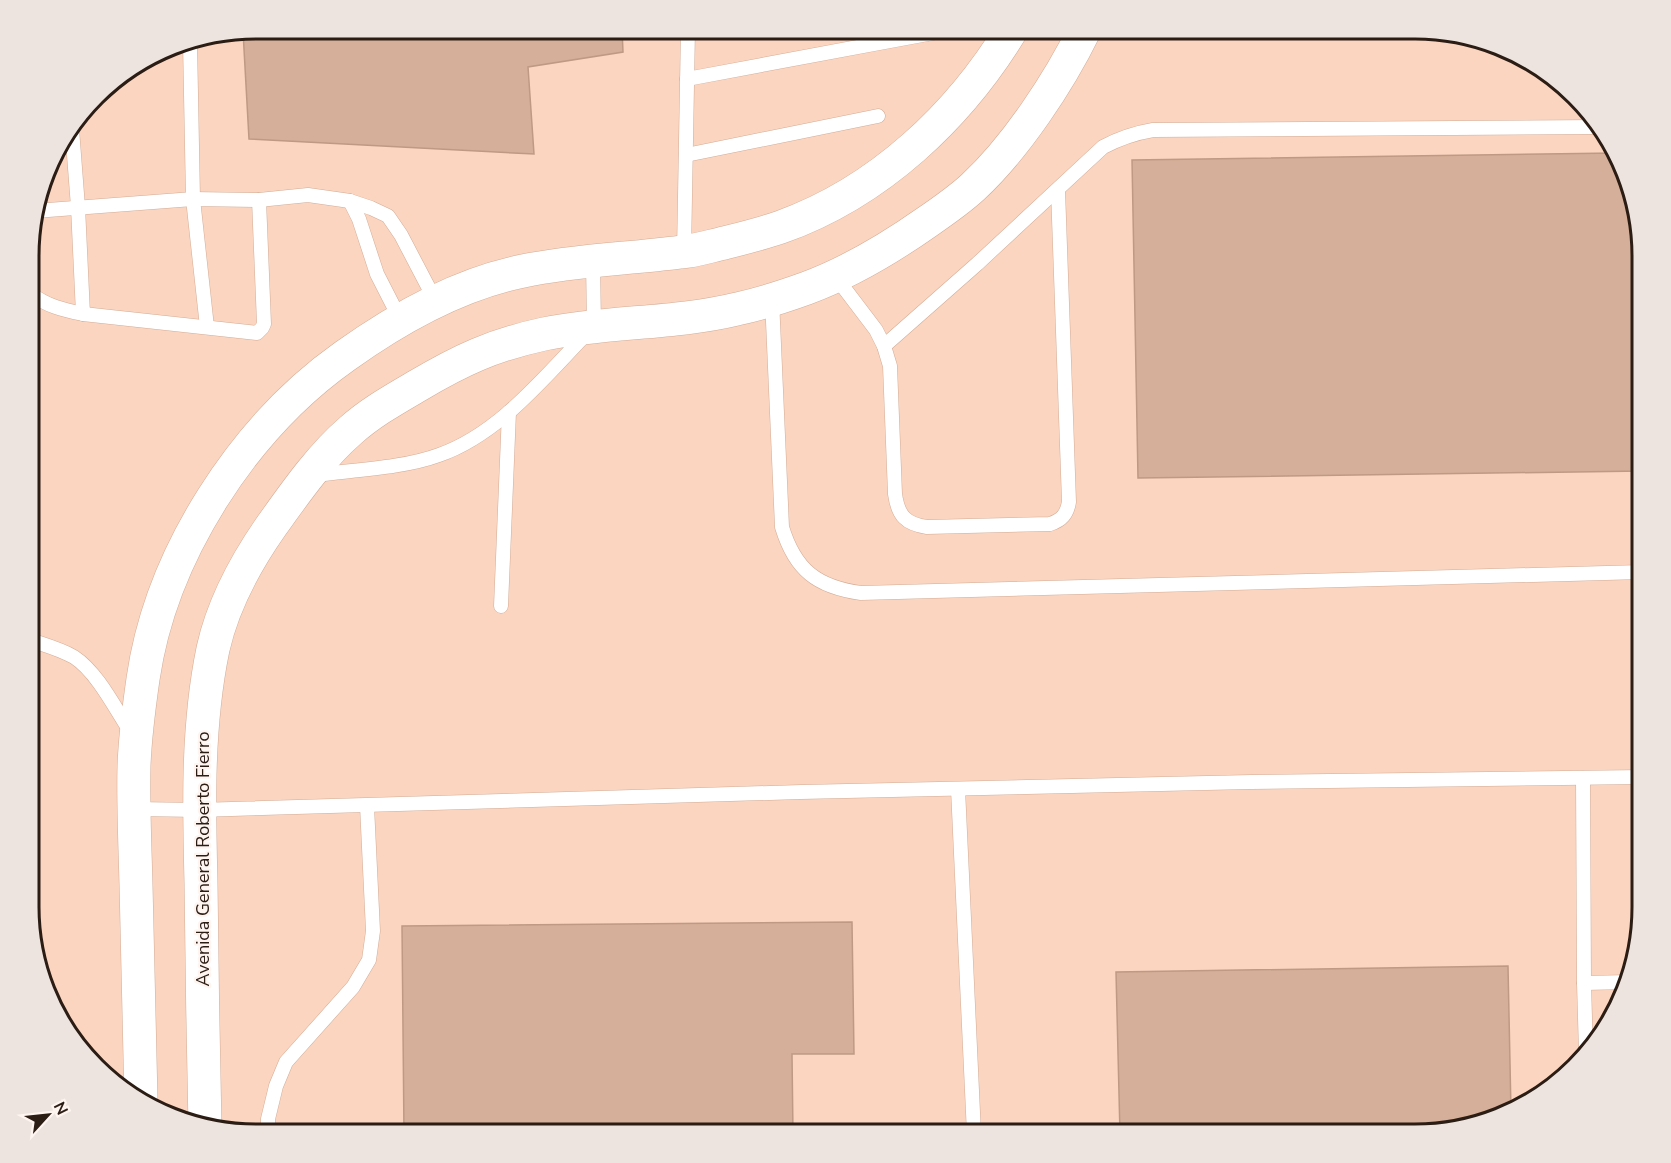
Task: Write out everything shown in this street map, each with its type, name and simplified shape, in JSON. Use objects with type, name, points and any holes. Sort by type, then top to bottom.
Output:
[{"type":"street","points":[[141,1091],[134,765],[144,676],[167,588],[209,502],[262,430],[326,369],[400,319],[435,300],[520,271],[684,252],[738,240],[782,227],[827,206],[864,185],[910,151],[966,95],[1006,39]]},
{"type":"street","name":"Avenida General Roberto Fierro","points":[[205,1118],[200,745],[206,694],[214,645],[226,608],[243,569],[308,476],[348,433],[382,406],[445,369],[478,353],[540,335],[594,326],[700,316],[737,309],[805,289],[883,251],[911,234],[972,188],[1024,128],[1056,82],[1080,39]]},
{"type":"lane","points":[[684,252],[688,39]]},
{"type":"lane","points":[[687,79],[901,39]]},
{"type":"lane","points":[[190,50],[193,199],[207,327]]},
{"type":"lane","points":[[686,155],[878,116]]},
{"type":"lane","points":[[884,345],[977,264],[1103,147],[1135,133],[1154,130],[1589,127]]},
{"type":"lane","points":[[73,140],[83,314]]},
{"type":"lane","points":[[835,276],[876,330],[884,345],[890,366],[895,494],[896,506],[902,515],[909,522],[927,527],[1057,522],[1064,516],[1069,502],[1058,190]]},
{"type":"lane","points":[[44,210],[193,199],[259,200],[308,195],[350,201],[388,216],[405,241],[435,300]]},
{"type":"lane","points":[[39,299],[62,309],[83,314],[257,333],[264,324],[259,200]]},
{"type":"lane","points":[[350,201],[359,219],[377,274],[400,319]]},
{"type":"lane","points":[[308,476],[422,461],[459,447],[509,412],[594,326],[593,261]]},
{"type":"lane","points":[[772,299],[782,527],[796,560],[808,573],[824,584],[841,591],[861,593],[1632,572]]},
{"type":"lane","points":[[501,606],[509,412]]},
{"type":"lane","points":[[39,643],[58,649],[75,658],[82,665],[98,683],[136,740]]},
{"type":"lane","points":[[135,809],[200,810],[367,806],[1251,782],[1632,777]]},
{"type":"lane","points":[[1583,778],[1586,1040]]},
{"type":"lane","points":[[958,789],[974,1124]]},
{"type":"lane","points":[[268,1124],[276,1086],[286,1062],[353,987],[369,960],[373,931],[367,806]]},
{"type":"lane","points":[[1584,983],[1618,982]]},
{"type":"shaded area","points":[[242,39],[1429,39],[1471,46],[1485,51],[1511,61],[1547,84],[1578,113],[1610,160],[1625,200],[1632,242],[1632,921],[1625,963],[1620,977],[1610,1003],[1587,1039],[1558,1070],[1511,1102],[1471,1117],[1429,1124],[242,1124],[200,1117],[186,1112],[160,1102],[124,1079],[93,1050],[61,1003],[46,963],[39,921],[39,242],[46,200],[61,160],[84,124],[113,93],[160,61],[200,46]]},
{"type":"building","points":[[243,39],[622,39],[623,52],[528,67],[534,154],[249,139]]},
{"type":"building","points":[[1606,153],[1625,200],[1632,242],[1632,471],[1138,478],[1132,160]]},
{"type":"building","points":[[852,922],[854,1054],[792,1054],[793,1124],[404,1124],[402,926]]},
{"type":"building","points":[[1508,966],[1511,1102],[1471,1117],[1429,1124],[1120,1124],[1116,972]]}]
